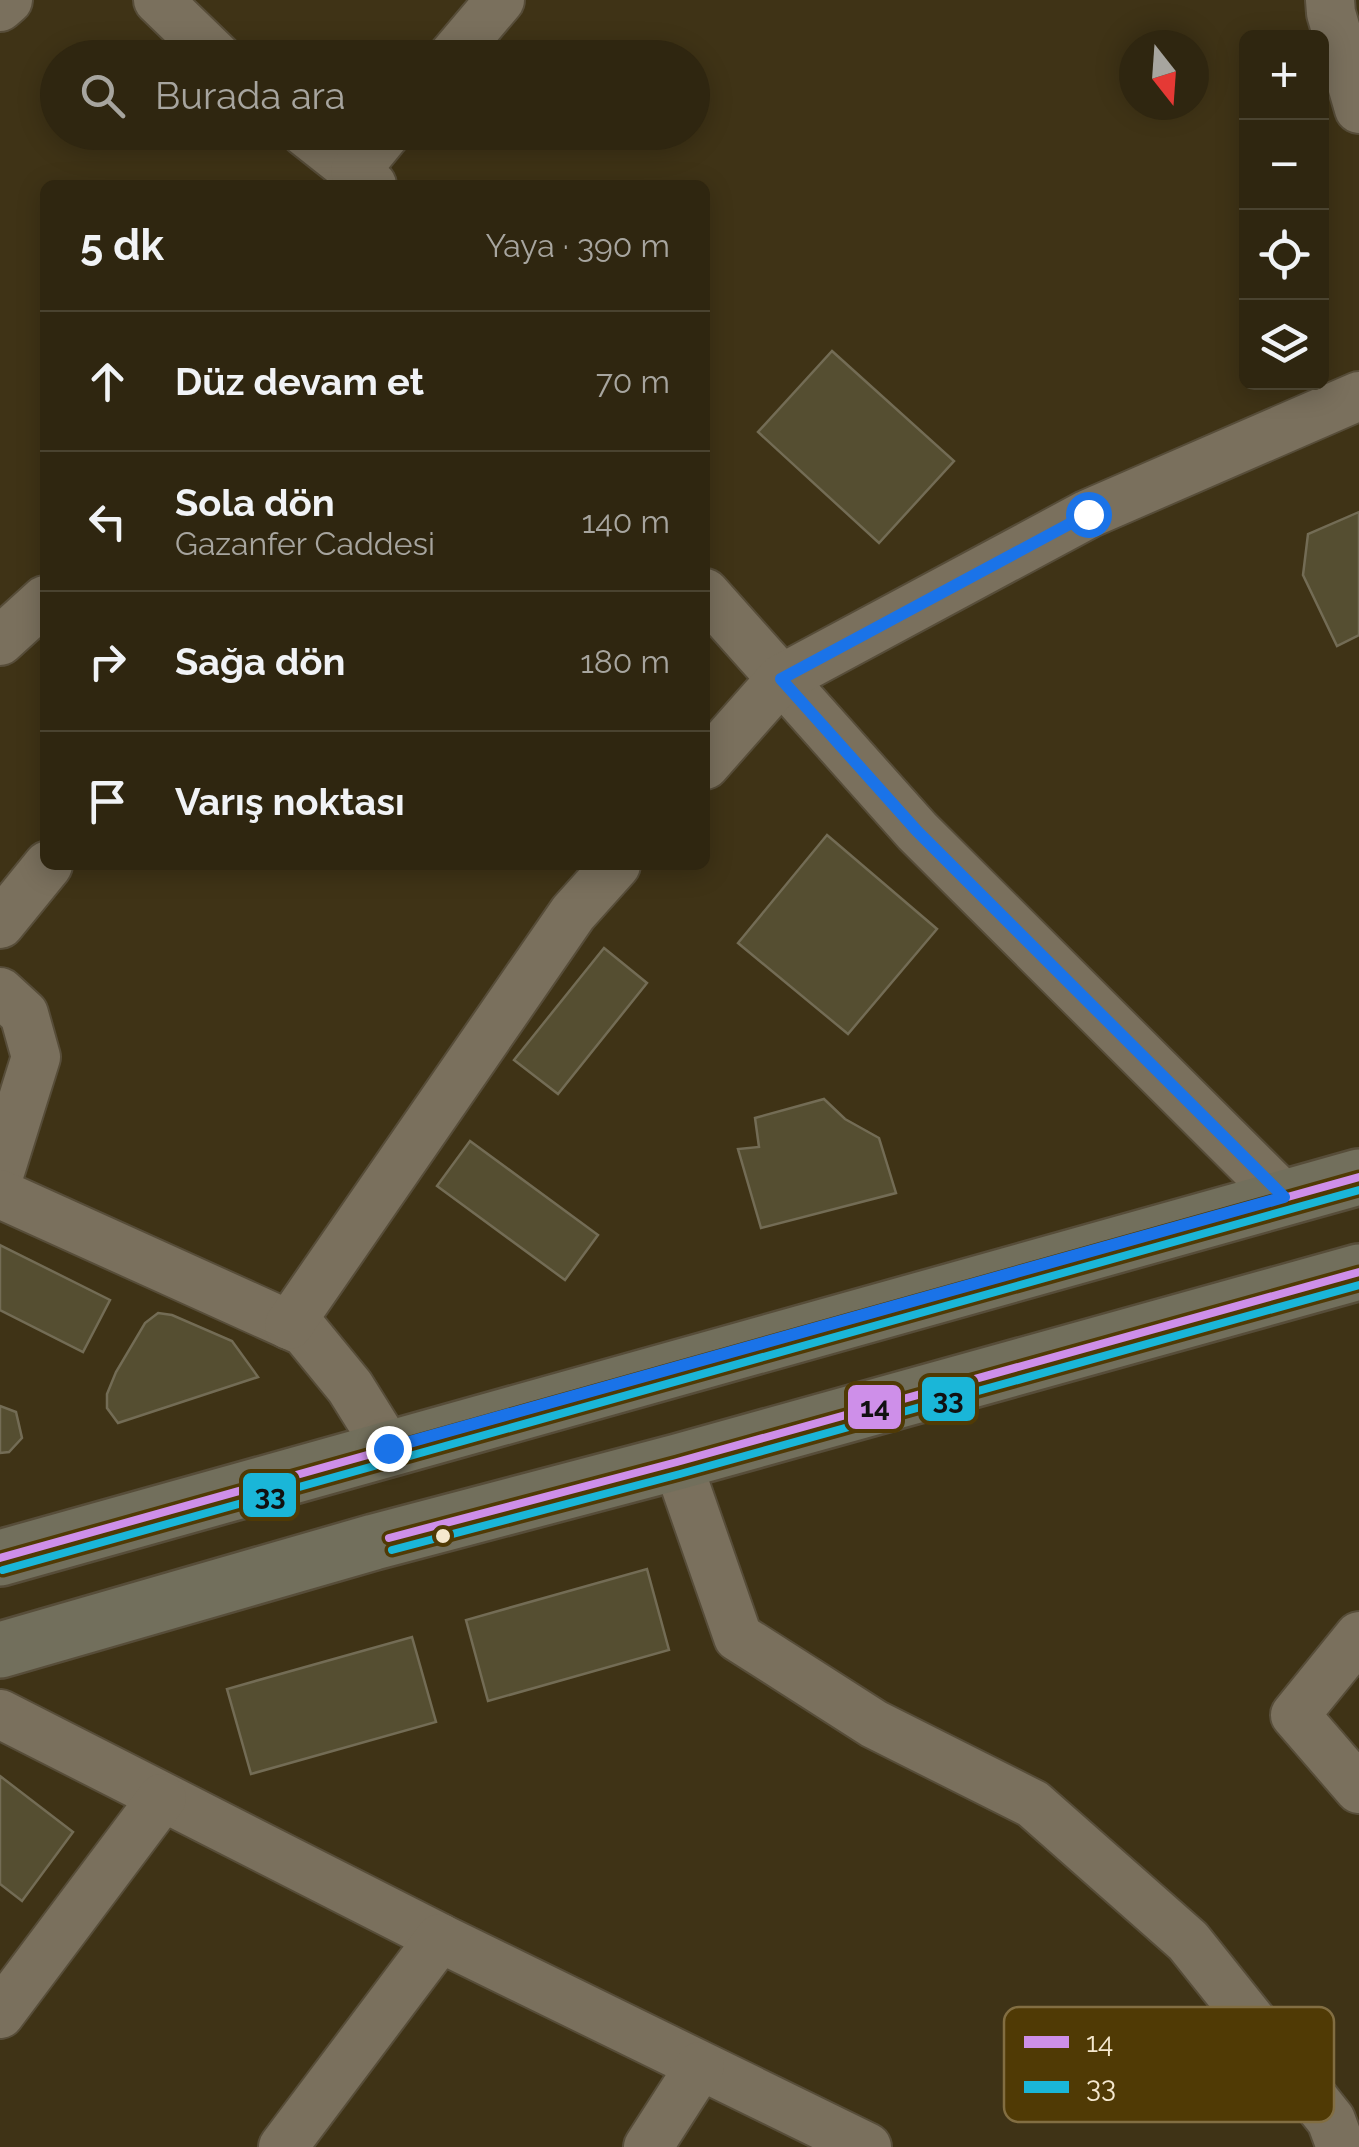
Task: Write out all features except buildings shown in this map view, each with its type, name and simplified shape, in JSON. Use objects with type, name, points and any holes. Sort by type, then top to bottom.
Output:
[{"type":"main road","points":[[0,1558],[1359,1176]]},
{"type":"main road","points":[[0,1650],[374,1542],[1359,1272]]},
{"type":"street","points":[[0,6],[8,0]]},
{"type":"street","points":[[158,0],[199,40]]},
{"type":"street","points":[[466,40],[500,0]]},
{"type":"street","points":[[1330,0],[1359,108]]},
{"type":"street","points":[[328,150],[363,178],[378,150]]},
{"type":"street","points":[[710,759],[781,679],[1088,514],[1359,396]]},
{"type":"street","points":[[710,599],[917,831],[1284,1197]]},
{"type":"street","points":[[0,641],[40,605]]},
{"type":"street","points":[[0,924],[44,870]]},
{"type":"street","points":[[289,1325],[573,913],[612,870]]},
{"type":"street","points":[[0,992],[24,1014],[36,1057],[0,1172]]},
{"type":"street","points":[[0,1194],[305,1332],[350,1387],[388,1448]]},
{"type":"street","points":[[677,1462],[738,1637],[874,1724],[1033,1804],[1188,1941],[1241,2007]]},
{"type":"street","points":[[1359,1636],[1295,1715],[1359,1788]]},
{"type":"street","points":[[0,1714],[440,1938],[867,2147]]},
{"type":"street","points":[[0,2014],[162,1798]]},
{"type":"street","points":[[283,2147],[440,1938]]},
{"type":"street","points":[[648,2147],[700,2066]]},
{"type":"street","points":[[1332,2122],[1341,2147]]},
{"type":"transit line","name":"14","points":[[0,1558],[1359,1177]]},
{"type":"transit line","name":"33","points":[[3,1570],[1359,1190]]},
{"type":"transit line","name":"14","points":[[389,1538],[1359,1272]]},
{"type":"transit line","name":"33","points":[[392,1550],[1359,1285]]},
{"type":"route","points":[[388,1448],[1284,1197],[917,831],[781,679],[1088,514]]}]
